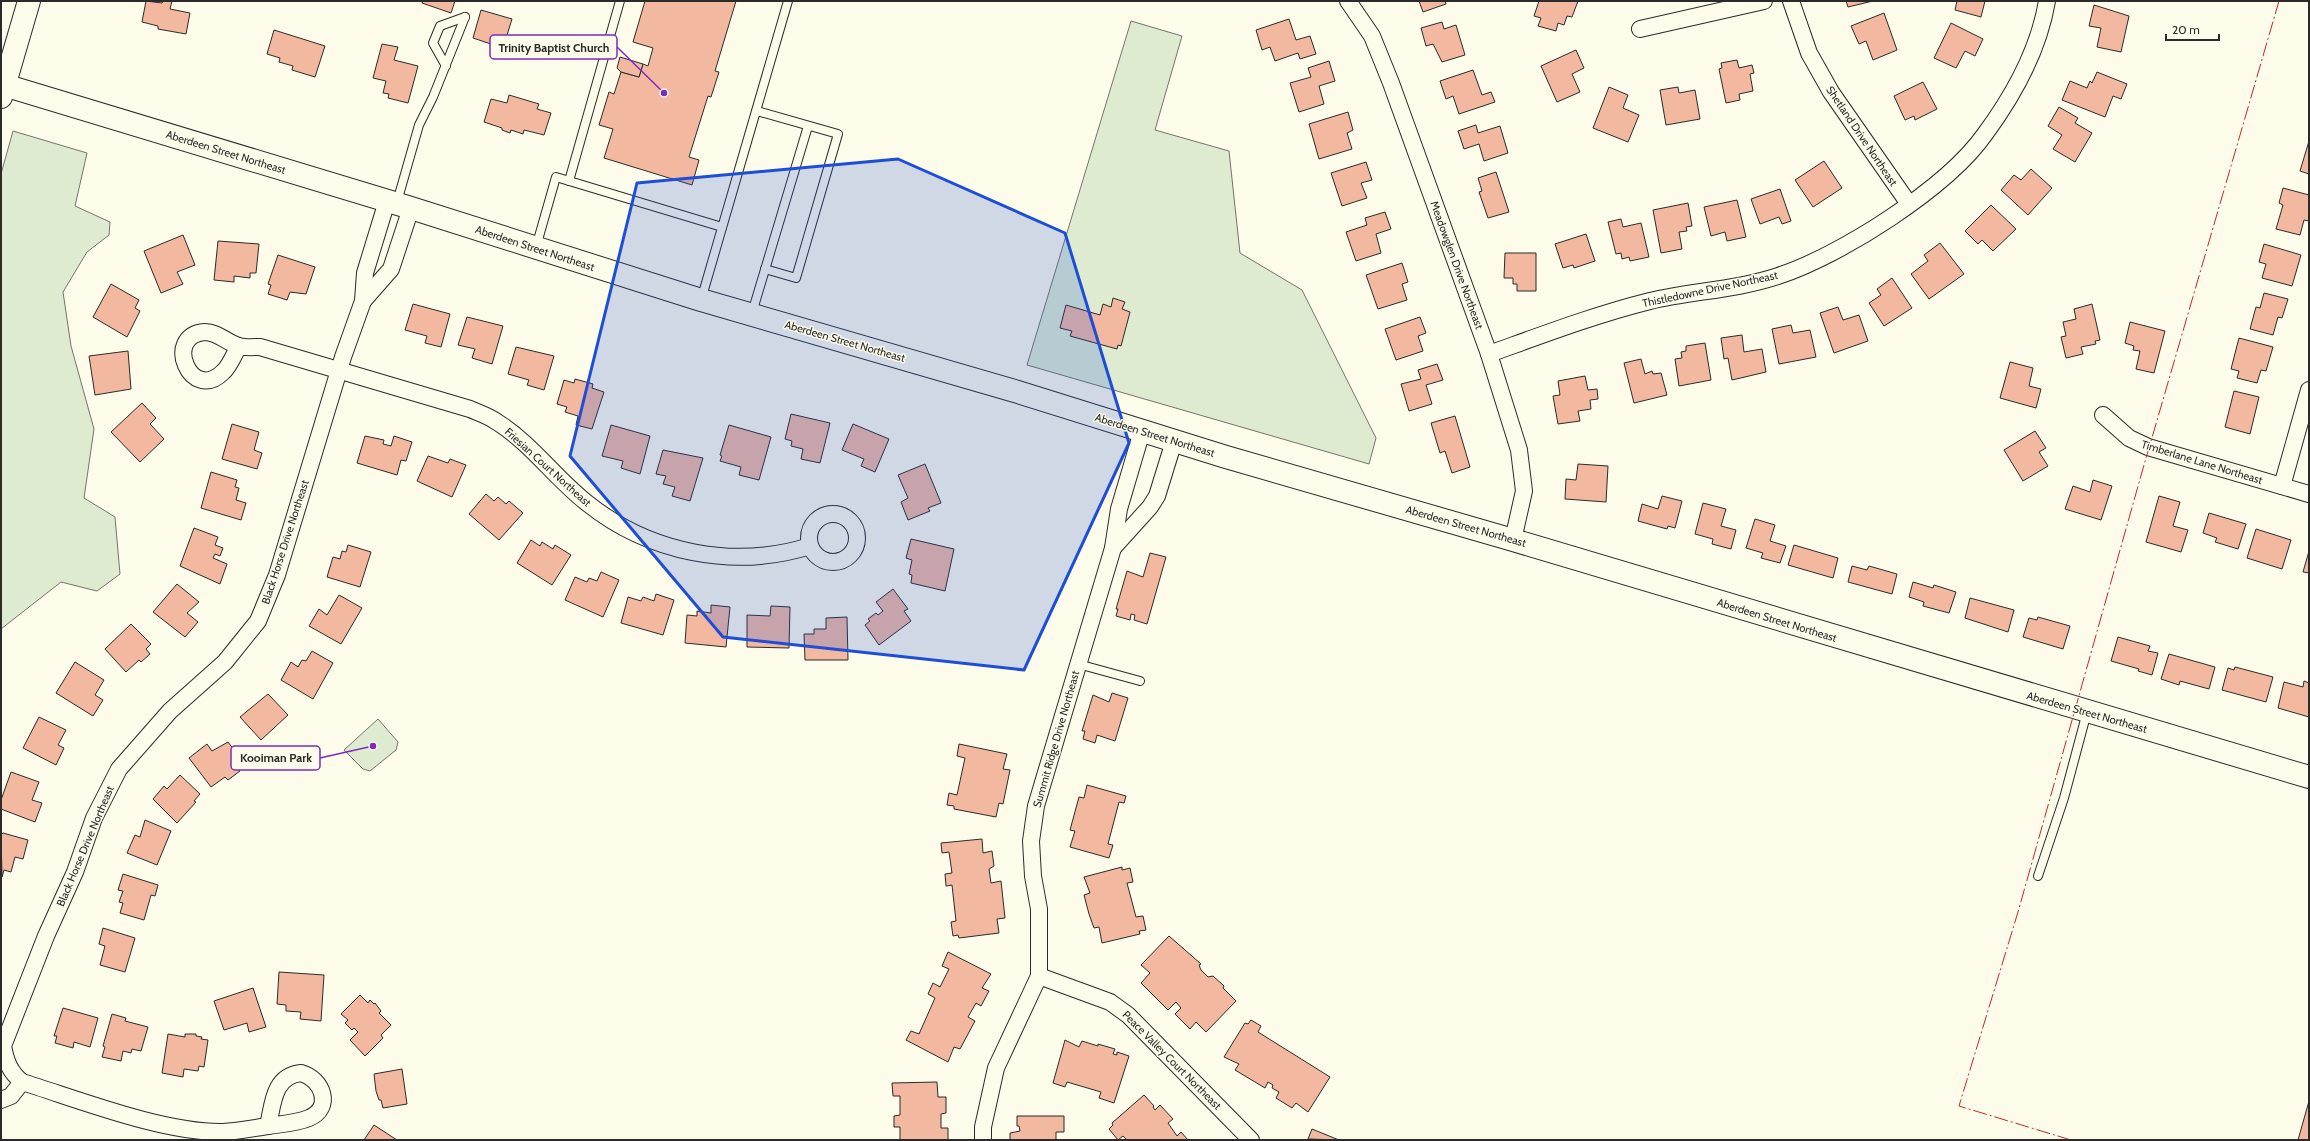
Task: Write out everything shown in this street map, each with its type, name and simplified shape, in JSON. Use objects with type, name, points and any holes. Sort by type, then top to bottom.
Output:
[{"type":"street","points":[[3,91],[29,1]]},
{"type":"street","name":"Meadowglen Drive Northeast","points":[[1348,1],[1372,36],[1391,84],[1489,354],[1519,450],[1524,478],[1522,503],[1513,540]]},
{"type":"street","points":[[1640,29],[1764,1]]},
{"type":"street","name":"Shetland Drive Northeast","points":[[1791,1],[1809,53],[1831,92],[1909,204]]},
{"type":"street","name":"Thistledowne Drive Northeast","points":[[1489,354],[1586,318],[1651,301],[1730,287],[1778,276],[1820,259],[1860,238],[1950,173],[1984,136],[2023,73],[2045,12],[2047,1]]},
{"type":"street","name":"Aberdeen Street Northeast","points":[[3,91],[398,204],[701,300],[1018,392],[1174,441],[1513,540],[2309,777]]},
{"type":"street","name":"Black Horse Drive Northeast","points":[[22,1082],[12,1074],[5,1059],[2,1046],[46,936],[75,872],[94,818],[119,769],[170,711],[226,662],[258,621],[277,575],[339,370],[363,301],[365,273],[398,204]]},
{"type":"street","name":"Black Horse Drive Northeast","points":[[363,301],[390,269],[398,204]]},
{"type":"street","name":"Friesian Court Northeast","points":[[239,346],[260,347],[339,370],[470,409],[496,421],[520,439],[587,503],[625,529],[673,548],[726,558],[785,554],[810,546]]},
{"type":"street","points":[[2282,486],[2309,390]]},
{"type":"street","name":"Timberlane Lane Northeast","points":[[2103,415],[2129,438],[2148,447],[2309,494]]},
{"type":"street","name":"Summit Ridge Drive Northeast","points":[[983,1140],[983,1127],[996,1068],[1039,976],[1041,943],[1039,909],[1033,876],[1031,841],[1036,806],[1045,771],[1113,548],[1119,510],[1142,431]]},
{"type":"street","name":"Summit Ridge Drive Northeast","points":[[1113,548],[1150,507],[1157,496],[1174,441]]},
{"type":"street","name":"Peace Valley Court Northeast","points":[[1039,976],[1110,1002],[1128,1015],[1251,1140]]},
{"type":"street","points":[[1,1100],[11,1096],[22,1082],[136,1117],[181,1128],[223,1132],[268,1126]]},
{"type":"lane","points":[[569,182],[620,1]]},
{"type":"lane","points":[[701,300],[788,1]]},
{"type":"lane","points":[[398,204],[419,125],[446,66],[465,17],[440,26],[435,34],[433,43],[446,66]]},
{"type":"lane","points":[[757,111],[838,134],[796,278],[765,269]]},
{"type":"lane","points":[[751,314],[808,126]]},
{"type":"lane","points":[[536,248],[556,178],[722,227]]},
{"type":"lane","points":[[1078,664],[1140,681]]},
{"type":"lane","points":[[2038,876],[2064,798],[2087,712]]},
{"type":"highlighted area","points":[[898,159],[1065,233],[1129,443],[1024,670],[723,637],[570,456],[637,183]]},
{"type":"green space","points":[[1131,21],[1182,36],[1155,130],[1229,151],[1240,253],[1302,290],[1376,438],[1369,464],[1027,365]]},
{"type":"green space","points":[[13,131],[87,153],[75,206],[110,222],[109,235],[87,252],[63,292],[71,346],[94,429],[84,498],[115,517],[120,574],[97,591],[61,582],[1,629],[1,174]]},
{"type":"green space","points":[[378,719],[398,742],[396,750],[370,771],[363,769],[344,750]]},
{"type":"building","points":[[146,1],[162,3],[163,1],[172,1],[170,9],[190,13],[186,34],[158,29],[158,26],[142,22]]},
{"type":"building","points":[[423,1],[455,1],[451,13],[422,3]]},
{"type":"building","points":[[645,1],[736,1],[715,71],[719,72],[711,97],[708,96],[689,157],[699,160],[692,185],[604,158],[613,129],[599,125],[609,92],[614,94],[621,72],[639,77],[643,64],[648,66],[653,48],[633,42]]},
{"type":"building","points":[[1419,1],[1445,1],[1446,4],[1423,12]]},
{"type":"building","points":[[1539,1],[1578,1],[1572,17],[1567,16],[1564,25],[1558,23],[1556,31],[1538,26],[1541,18],[1534,16]]},
{"type":"building","points":[[1846,1],[1873,1],[1848,7]]},
{"type":"building","points":[[1957,1],[1985,1],[1981,17],[1955,10]]},
{"type":"building","points":[[2094,5],[2129,16],[2121,52],[2097,47],[2101,28],[2089,26]]},
{"type":"building","points":[[481,10],[512,19],[503,48],[473,38]]},
{"type":"building","points":[[1884,13],[1897,50],[1873,60],[1866,41],[1859,44],[1851,26]]},
{"type":"building","points":[[1289,19],[1296,40],[1310,36],[1316,54],[1300,59],[1298,53],[1275,61],[1270,47],[1262,50],[1256,30]]},
{"type":"building","points":[[1442,22],[1444,29],[1456,25],[1465,55],[1442,62],[1433,44],[1426,46],[1421,28]]},
{"type":"building","points":[[1951,23],[1983,39],[1975,56],[1965,51],[1956,68],[1934,58]]},
{"type":"building","points":[[274,30],[325,46],[315,77],[292,70],[293,66],[279,62],[280,58],[267,54]]},
{"type":"building","points":[[382,44],[398,47],[394,60],[418,66],[408,103],[388,98],[389,94],[383,93],[386,81],[373,78]]},
{"type":"building","points":[[1576,50],[1584,68],[1572,74],[1580,92],[1557,102],[1541,66]]},
{"type":"building","points":[[620,57],[643,64],[639,77],[621,72],[617,68]]},
{"type":"building","points":[[1737,60],[1739,68],[1752,65],[1754,73],[1750,74],[1753,91],[1739,94],[1740,100],[1726,103],[1719,69],[1722,68],[1721,63]]},
{"type":"building","points":[[1329,61],[1335,81],[1319,86],[1324,104],[1299,112],[1290,83],[1311,77],[1308,68]]},
{"type":"building","points":[[1473,70],[1482,95],[1491,92],[1495,102],[1459,114],[1453,96],[1446,99],[1440,81]]},
{"type":"building","points":[[2097,72],[2127,84],[2121,99],[2113,96],[2105,117],[2062,100],[2070,81],[2087,88],[2090,81],[2092,83]]},
{"type":"building","points":[[1923,82],[1937,109],[1915,120],[1914,116],[1905,120],[1894,96]]},
{"type":"building","points":[[1609,87],[1628,95],[1623,108],[1639,115],[1628,142],[1593,128]]},
{"type":"building","points":[[1678,87],[1679,93],[1695,90],[1700,119],[1666,125],[1660,90]]},
{"type":"building","points":[[509,95],[539,104],[537,109],[551,113],[544,135],[524,130],[523,134],[511,130],[510,133],[502,130],[502,128],[484,122],[491,99],[507,103]]},
{"type":"building","points":[[2059,107],[2078,118],[2075,123],[2092,133],[2075,162],[2053,149],[2062,135],[2048,126]]},
{"type":"building","points":[[1348,112],[1353,130],[1347,133],[1352,149],[1319,159],[1309,124]]},
{"type":"building","points":[[1476,125],[1478,133],[1500,126],[1508,153],[1484,161],[1479,144],[1464,149],[1458,131]]},
{"type":"building","points":[[2309,141],[2309,174],[2300,171]]},
{"type":"building","points":[[1824,161],[1842,188],[1813,207],[1795,180]]},
{"type":"building","points":[[1366,162],[1372,180],[1361,183],[1367,198],[1342,206],[1331,173]]},
{"type":"building","points":[[2031,169],[2052,188],[2028,215],[2001,190],[2014,175],[2021,180]]},
{"type":"building","points":[[1496,172],[1509,212],[1488,218],[1479,192],[1482,191],[1478,178]]},
{"type":"building","points":[[2283,188],[2309,195],[2309,221],[2304,220],[2300,235],[2276,229],[2283,205],[2279,203]]},
{"type":"building","points":[[1780,189],[1791,221],[1782,224],[1779,217],[1760,224],[1751,199]]},
{"type":"building","points":[[1737,200],[1746,237],[1727,241],[1725,232],[1711,236],[1704,207]]},
{"type":"building","points":[[1688,203],[1692,226],[1686,227],[1687,231],[1679,232],[1682,249],[1661,253],[1653,210]]},
{"type":"building","points":[[1991,205],[2016,229],[1993,251],[1982,240],[1978,244],[1965,231]]},
{"type":"building","points":[[1385,212],[1391,229],[1376,234],[1381,253],[1356,261],[1346,232],[1367,225],[1365,218]]},
{"type":"building","points":[[1621,219],[1623,227],[1641,223],[1649,257],[1630,261],[1629,257],[1622,259],[1621,253],[1616,254],[1608,222]]},
{"type":"building","points":[[1586,234],[1595,261],[1574,268],[1573,265],[1563,268],[1555,244]]},
{"type":"building","points":[[183,235],[195,265],[177,272],[183,284],[161,293],[144,251]]},
{"type":"building","points":[[218,241],[259,244],[256,273],[250,273],[250,278],[234,276],[234,282],[214,280]]},
{"type":"building","points":[[1940,243],[1964,274],[1929,299],[1911,274],[1928,261],[1924,255]]},
{"type":"building","points":[[2264,244],[2301,255],[2292,286],[2262,278],[2266,264],[2259,262]]},
{"type":"building","points":[[1505,253],[1536,253],[1536,291],[1517,291],[1517,284],[1513,284],[1513,278],[1504,278]]},
{"type":"building","points":[[278,255],[315,267],[306,294],[290,292],[287,300],[268,294],[271,285],[268,284]]},
{"type":"building","points":[[1402,263],[1408,282],[1402,284],[1407,300],[1378,309],[1366,275]]},
{"type":"building","points":[[1892,278],[1912,308],[1884,326],[1869,303],[1881,295],[1877,289]]},
{"type":"building","points":[[111,284],[139,300],[135,308],[140,311],[127,337],[93,317]]},
{"type":"building","points":[[2264,293],[2288,299],[2282,318],[2278,317],[2273,335],[2250,329],[2256,307],[2260,308]]},
{"type":"building","points":[[1113,298],[1125,302],[1122,309],[1130,312],[1121,346],[1118,345],[1117,349],[1070,336],[1072,331],[1060,328],[1066,305],[1100,315],[1103,304],[1111,307]]},
{"type":"building","points":[[413,304],[450,314],[441,347],[425,343],[427,336],[405,330]]},
{"type":"building","points":[[2092,304],[2100,340],[2095,341],[2096,344],[2081,347],[2083,354],[2066,358],[2061,337],[2066,336],[2063,322],[2076,319],[2074,309]]},
{"type":"building","points":[[1838,307],[1843,320],[1859,315],[1868,341],[1834,353],[1820,313]]},
{"type":"building","points":[[467,317],[503,326],[492,364],[472,358],[475,349],[458,345]]},
{"type":"building","points":[[1420,317],[1426,333],[1418,336],[1423,351],[1396,360],[1385,329]]},
{"type":"building","points":[[2130,322],[2165,331],[2154,373],[2136,369],[2140,351],[2133,350],[2134,346],[2125,343]]},
{"type":"building","points":[[1791,325],[1793,333],[1810,330],[1816,357],[1779,364],[1772,329]]},
{"type":"building","points":[[1742,335],[1744,352],[1762,349],[1766,372],[1732,380],[1728,358],[1724,359],[1721,338]]},
{"type":"building","points":[[2239,338],[2273,347],[2266,371],[2261,370],[2257,383],[2237,378],[2239,371],[2231,369]]},
{"type":"building","points":[[1705,343],[1711,380],[1679,386],[1675,359],[1682,358],[1681,352],[1686,351],[1686,346]]},
{"type":"building","points":[[516,347],[554,356],[544,390],[527,385],[529,380],[508,374]]},
{"type":"building","points":[[128,351],[131,389],[95,395],[89,356]]},
{"type":"building","points":[[1641,359],[1645,374],[1652,371],[1653,374],[1661,373],[1667,395],[1634,403],[1624,363]]},
{"type":"building","points":[[2010,362],[2033,368],[2029,386],[2041,389],[2036,408],[2000,398]]},
{"type":"building","points":[[1437,364],[1443,380],[1426,385],[1432,404],[1409,411],[1401,384],[1421,379],[1418,370]]},
{"type":"building","points":[[1585,376],[1588,390],[1597,389],[1598,399],[1590,400],[1591,409],[1578,411],[1580,421],[1558,424],[1553,396],[1560,395],[1558,381]]},
{"type":"building","points":[[575,379],[593,384],[592,388],[604,392],[592,429],[576,425],[578,416],[565,412],[567,407],[557,404],[564,380],[574,383]]},
{"type":"building","points":[[2234,391],[2259,397],[2250,434],[2225,427]]},
{"type":"building","points":[[142,403],[156,418],[150,424],[164,439],[140,462],[111,432]]},
{"type":"building","points":[[791,414],[830,423],[820,463],[801,459],[803,449],[791,446],[792,441],[785,439]]},
{"type":"building","points":[[1455,416],[1470,467],[1452,473],[1445,451],[1440,453],[1431,423]]},
{"type":"building","points":[[232,424],[259,432],[254,450],[262,453],[257,469],[222,459]]},
{"type":"building","points":[[853,424],[889,439],[875,472],[861,466],[864,459],[842,450]]},
{"type":"building","points":[[611,425],[650,436],[640,474],[621,468],[623,461],[602,456]]},
{"type":"building","points":[[729,425],[771,437],[759,480],[739,475],[741,467],[720,461],[722,456],[720,455]]},
{"type":"building","points":[[2035,431],[2046,448],[2039,452],[2048,466],[2023,481],[2004,450]]},
{"type":"building","points":[[365,436],[384,440],[383,444],[391,446],[394,436],[412,442],[406,461],[401,460],[397,475],[357,463]]},
{"type":"building","points":[[663,450],[703,458],[690,501],[672,496],[675,487],[663,484],[666,476],[656,474]]},
{"type":"building","points":[[428,456],[448,463],[450,459],[466,465],[452,497],[417,481]]},
{"type":"building","points":[[925,464],[941,503],[928,508],[930,511],[908,520],[901,502],[908,498],[898,475]]},
{"type":"building","points":[[1578,464],[1608,466],[1606,502],[1565,499],[1566,479],[1576,480]]},
{"type":"building","points":[[211,472],[237,480],[235,487],[239,488],[236,500],[246,503],[241,520],[201,508]]},
{"type":"building","points":[[2093,480],[2112,486],[2101,520],[2065,509],[2073,486],[2090,492]]},
{"type":"building","points":[[486,494],[494,501],[498,497],[506,504],[509,501],[523,513],[499,540],[469,514]]},
{"type":"building","points":[[1662,496],[1682,501],[1675,528],[1668,526],[1667,529],[1638,521],[1642,504],[1658,509]]},
{"type":"building","points":[[2159,496],[2180,502],[2173,526],[2188,530],[2181,552],[2146,542]]},
{"type":"building","points":[[1703,503],[1726,509],[1721,526],[1736,530],[1731,549],[1712,544],[1713,539],[1695,534]]},
{"type":"building","points":[[2209,513],[2246,524],[2238,549],[2215,542],[2217,538],[2203,533]]},
{"type":"building","points":[[1755,519],[1775,525],[1770,541],[1786,546],[1780,563],[1761,558],[1763,553],[1746,548]]},
{"type":"building","points":[[194,528],[218,537],[215,545],[223,548],[220,556],[215,554],[213,558],[227,564],[220,584],[180,566]]},
{"type":"building","points":[[2256,529],[2291,540],[2282,569],[2247,558]]},
{"type":"building","points":[[911,539],[954,549],[945,591],[911,583],[912,575],[909,574],[912,560],[906,558]]},
{"type":"building","points":[[531,540],[540,546],[542,542],[553,549],[555,545],[571,555],[552,585],[517,563]]},
{"type":"building","points":[[348,545],[371,552],[360,587],[327,577],[333,557],[340,559],[342,551],[346,552]]},
{"type":"building","points":[[1794,545],[1838,558],[1833,578],[1788,565]]},
{"type":"building","points":[[2309,551],[2309,573],[2303,572]]},
{"type":"building","points":[[1150,553],[1166,557],[1147,624],[1134,620],[1135,615],[1131,614],[1130,620],[1116,616],[1118,609],[1116,609],[1127,571],[1143,577]]},
{"type":"building","points":[[1852,566],[1867,570],[1869,566],[1897,574],[1892,594],[1848,582]]},
{"type":"building","points":[[601,572],[619,580],[603,617],[565,600],[575,577],[587,582],[589,578],[597,581]]},
{"type":"building","points":[[1913,582],[1933,588],[1934,585],[1956,592],[1949,613],[1923,606],[1924,602],[1909,597]]},
{"type":"building","points":[[177,584],[199,602],[187,613],[198,622],[185,637],[153,612]]},
{"type":"building","points":[[893,589],[908,609],[904,611],[911,621],[879,645],[865,625],[870,621],[868,619],[876,613],[878,615],[883,611],[876,602]]},
{"type":"building","points":[[656,594],[674,600],[663,635],[621,623],[628,597],[641,601],[643,597],[654,601]]},
{"type":"building","points":[[339,595],[362,608],[341,644],[309,626],[319,609],[327,615]]},
{"type":"building","points":[[1970,598],[2014,610],[2008,632],[1965,618]]},
{"type":"building","points":[[711,605],[730,607],[726,647],[685,643],[687,615],[697,616],[697,611],[711,613]]},
{"type":"building","points":[[771,606],[790,607],[789,648],[747,647],[747,615],[770,616]]},
{"type":"building","points":[[847,617],[848,660],[805,660],[804,634],[814,634],[814,629],[826,629],[826,618]]},
{"type":"building","points":[[2038,617],[2070,626],[2063,649],[2023,637],[2029,618],[2037,620]]},
{"type":"building","points":[[131,624],[151,644],[146,649],[150,654],[141,662],[139,660],[126,672],[105,649]]},
{"type":"building","points":[[2118,637],[2150,646],[2148,651],[2158,653],[2152,675],[2138,671],[2139,669],[2111,661]]},
{"type":"building","points":[[312,651],[333,663],[313,699],[281,680],[291,662],[298,667],[302,660],[306,661]]},
{"type":"building","points":[[2169,654],[2215,667],[2209,689],[2180,681],[2179,685],[2161,679]]},
{"type":"building","points":[[75,662],[104,680],[95,695],[103,700],[93,716],[56,693]]},
{"type":"building","points":[[2235,667],[2273,677],[2266,702],[2222,690],[2228,668],[2234,670]]},
{"type":"building","points":[[2304,681],[2309,683],[2309,717],[2278,708],[2284,682],[2303,687]]},
{"type":"building","points":[[1112,693],[1128,698],[1115,741],[1097,735],[1095,743],[1083,739],[1085,731],[1082,731],[1093,695],[1109,702]]},
{"type":"building","points":[[268,694],[288,715],[261,740],[240,717]]},
{"type":"building","points":[[39,717],[66,730],[58,745],[64,748],[56,765],[23,748]]},
{"type":"building","points":[[228,742],[243,762],[237,767],[240,771],[228,780],[225,777],[211,787],[189,758],[207,744],[212,751]]},
{"type":"building","points":[[959,744],[1007,754],[1003,769],[1010,770],[1003,804],[999,803],[996,817],[954,809],[954,806],[947,805],[949,793],[957,795],[965,758],[957,756]]},
{"type":"building","points":[[11,772],[39,782],[32,800],[42,803],[35,822],[1,809],[1,800]]},
{"type":"building","points":[[180,775],[200,794],[194,801],[196,802],[177,823],[153,799],[164,786],[167,789]]},
{"type":"building","points":[[1087,785],[1126,796],[1124,803],[1119,802],[1108,844],[1113,845],[1109,858],[1070,847],[1075,831],[1070,830],[1079,797],[1084,798]]},
{"type":"building","points":[[145,820],[171,831],[157,865],[127,853],[135,835],[140,837]]},
{"type":"building","points":[[3,833],[28,840],[23,859],[15,857],[11,872],[4,870],[2,877],[1,835]]},
{"type":"building","points":[[982,839],[983,853],[992,851],[994,866],[989,869],[991,883],[1001,881],[1005,918],[997,919],[999,933],[959,938],[958,935],[953,936],[951,922],[956,921],[952,885],[946,886],[945,874],[952,873],[949,852],[942,853],[941,843]]},
{"type":"building","points":[[1122,867],[1122,870],[1130,868],[1133,882],[1127,883],[1136,917],[1143,916],[1146,930],[1139,931],[1140,934],[1102,943],[1099,927],[1094,928],[1089,914],[1084,895],[1090,893],[1084,877]]},
{"type":"building","points":[[123,874],[158,885],[155,896],[151,895],[144,920],[120,913],[123,903],[119,902],[123,891],[118,890]]},
{"type":"building","points":[[103,928],[135,938],[125,972],[100,965],[105,946],[99,944]]},
{"type":"building","points":[[1169,936],[1201,964],[1199,965],[1201,970],[1208,977],[1213,976],[1224,986],[1223,988],[1236,1001],[1206,1032],[1196,1022],[1190,1029],[1175,1014],[1181,1008],[1176,1002],[1168,1010],[1141,983],[1150,973],[1141,965]]},
{"type":"building","points":[[948,952],[991,974],[982,988],[989,991],[981,1006],[976,1003],[968,1017],[975,1021],[960,1049],[954,1047],[948,1062],[906,1040],[911,1031],[919,1034],[935,998],[928,994],[933,983],[940,987],[949,969],[942,966]]},
{"type":"building","points":[[279,972],[324,975],[321,1021],[300,1019],[301,1012],[286,1011],[286,1005],[277,1004]]},
{"type":"building","points":[[253,988],[266,1027],[249,1032],[247,1023],[224,1030],[214,1001]]},
{"type":"building","points":[[360,995],[368,1003],[370,1000],[374,1004],[375,1003],[381,1011],[379,1013],[391,1025],[381,1035],[383,1038],[365,1056],[350,1040],[358,1032],[354,1028],[352,1030],[345,1023],[348,1020],[341,1014]]},
{"type":"building","points":[[63,1008],[98,1018],[90,1047],[74,1042],[73,1048],[55,1043],[57,1036],[54,1036]]},
{"type":"building","points":[[112,1014],[126,1018],[125,1021],[148,1027],[141,1051],[132,1049],[131,1053],[123,1051],[121,1061],[102,1057],[105,1047],[103,1046]]},
{"type":"building","points":[[1251,1020],[1261,1026],[1258,1032],[1330,1077],[1308,1112],[1296,1103],[1292,1108],[1276,1098],[1279,1092],[1272,1088],[1273,1085],[1268,1082],[1265,1088],[1235,1070],[1239,1064],[1224,1057],[1245,1023],[1248,1024]]},
{"type":"building","points":[[168,1034],[185,1037],[185,1034],[196,1034],[196,1036],[202,1037],[201,1039],[208,1040],[204,1067],[199,1066],[198,1071],[184,1069],[183,1077],[162,1073]]},
{"type":"building","points":[[1065,1040],[1079,1047],[1082,1041],[1098,1046],[1098,1044],[1115,1049],[1113,1054],[1117,1055],[1117,1052],[1129,1056],[1114,1103],[1099,1098],[1101,1092],[1067,1082],[1065,1087],[1053,1083]]},
{"type":"building","points":[[402,1069],[407,1104],[383,1108],[376,1091],[374,1074]]},
{"type":"building","points":[[937,1082],[938,1097],[946,1097],[946,1113],[941,1114],[941,1128],[948,1128],[948,1140],[900,1140],[900,1127],[894,1127],[894,1116],[900,1115],[900,1096],[893,1096],[892,1083]]},
{"type":"building","points":[[1144,1095],[1154,1106],[1153,1107],[1155,1110],[1160,1105],[1173,1119],[1168,1123],[1177,1136],[1181,1132],[1188,1140],[1127,1140],[1123,1136],[1118,1140],[1109,1129],[1113,1125],[1112,1123]]},
{"type":"building","points":[[2309,1101],[2309,1140],[2298,1140]]},
{"type":"building","points":[[1017,1116],[1064,1116],[1064,1132],[1056,1132],[1056,1140],[1010,1140],[1010,1133],[1020,1131],[1019,1126],[1017,1126]]},
{"type":"building","points":[[374,1125],[397,1140],[364,1140]]},
{"type":"building","points":[[1312,1129],[1339,1140],[1308,1139]]},
{"type":"power","points":[[2071,1140],[1959,1106],[2018,912],[2142,472],[2279,1]]},
{"type":"place","name":"Trinity Baptist Church","points":[[664,93]]},
{"type":"place","name":"Kooiman Park","points":[[373,746]]}]
